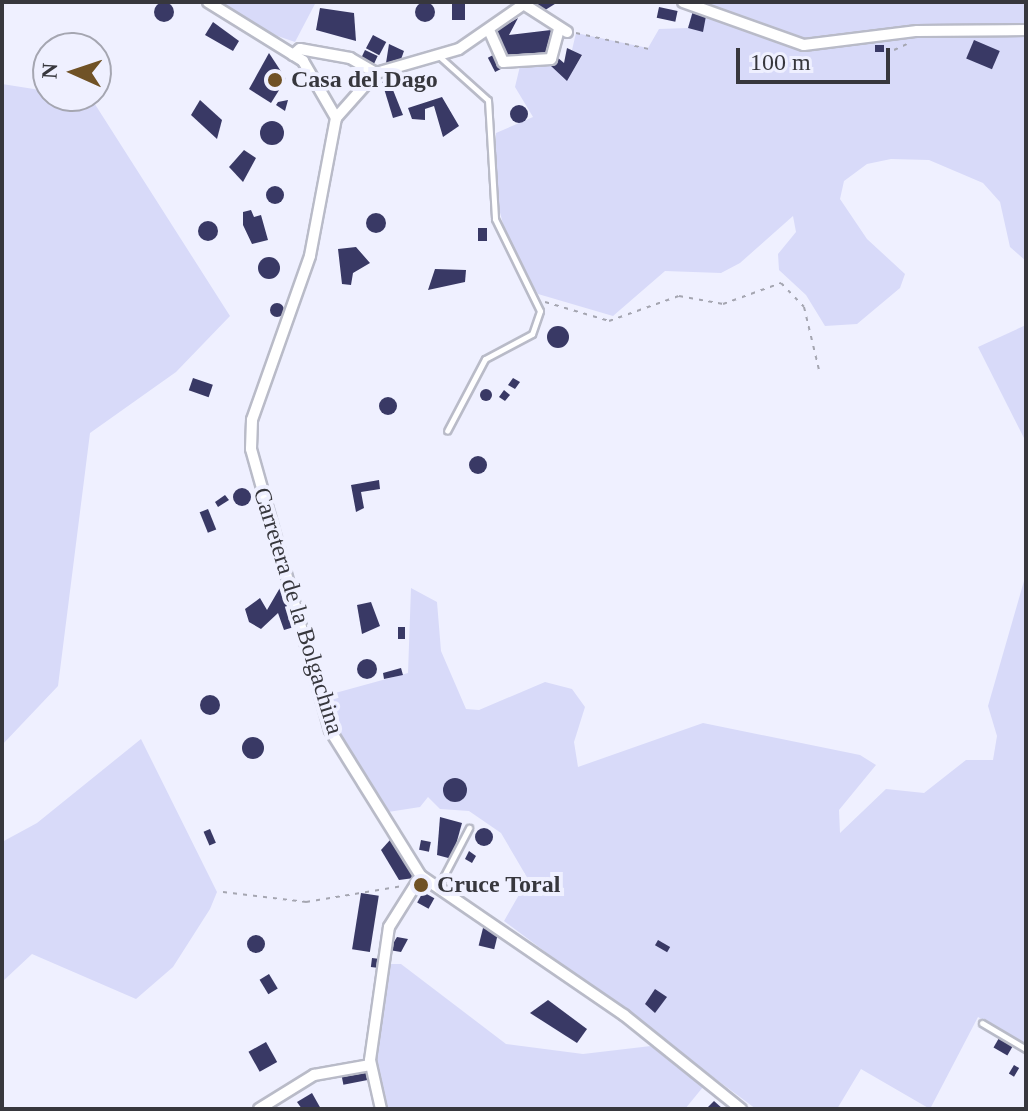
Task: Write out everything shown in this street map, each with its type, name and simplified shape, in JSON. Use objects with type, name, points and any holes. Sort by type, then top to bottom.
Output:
[{"type":"street","points":[[208,2],[293,55],[323,88],[336,118]]},
{"type":"street","points":[[683,2],[804,45],[917,31],[1026,30]]},
{"type":"street","points":[[336,118],[350,93],[376,73],[440,57],[489,30],[526,4],[563,30],[551,59],[503,62],[489,30]]},
{"type":"street","points":[[293,55],[300,49],[350,58],[376,73]]},
{"type":"street","name":"Carretera de la Bolgachina","points":[[336,118],[310,256],[252,420],[251,449],[330,730],[421,876],[624,1015],[741,1109]]},
{"type":"street","points":[[381,1109],[370,1065],[389,927],[421,876]]},
{"type":"street","points":[[259,1109],[314,1075],[370,1065]]},
{"type":"lane","points":[[440,57],[488,100],[495,219],[540,301],[532,334],[485,359],[447,431]]},
{"type":"lane","points":[[437,888],[469,828]]},
{"type":"lane","points":[[982,1023],[1026,1049]]},
{"type":"path","points":[[563,30],[649,49]]},
{"type":"path","points":[[540,301],[609,321],[679,296],[723,304],[781,283],[804,307],[819,370]]},
{"type":"path","points":[[223,892],[306,902],[412,887]]},
{"type":"shaded area","points":[[220,2],[316,2],[295,42],[260,30]]},
{"type":"shaded area","points":[[683,2],[1026,2],[1026,261],[1010,247],[1000,202],[983,183],[929,160],[891,159],[867,164],[844,181],[840,199],[867,239],[905,274],[900,288],[857,324],[825,326],[806,295],[779,270],[778,254],[796,232],[793,216],[740,263],[721,273],[665,271],[613,316],[538,294],[509,246],[495,194],[496,133],[533,117],[515,87],[520,66],[551,65],[567,80],[582,56],[572,50],[576,33],[648,48],[659,29],[688,28],[694,6]]},
{"type":"shaded area","points":[[2,84],[32,89],[32,112],[100,112],[230,316],[176,372],[90,433],[58,686],[2,745]]},
{"type":"shaded area","points":[[1026,325],[1026,442],[978,347]]},
{"type":"shaded area","points":[[1026,574],[1026,1044],[978,1017],[930,1109],[861,1069],[837,1109],[756,1109],[504,921],[528,879],[501,833],[469,811],[440,809],[428,797],[420,807],[388,812],[344,745],[328,695],[408,673],[411,588],[437,602],[441,651],[466,709],[479,710],[545,682],[572,689],[585,707],[574,742],[578,767],[703,723],[860,755],[876,765],[839,810],[840,833],[886,789],[924,793],[966,760],[993,760],[997,736],[988,706]]},
{"type":"shaded area","points":[[141,739],[217,892],[210,909],[173,967],[136,999],[32,954],[2,982],[2,842],[37,823]]},
{"type":"shaded area","points":[[387,964],[401,964],[506,1044],[583,1054],[651,1046],[703,1087],[685,1109],[386,1109],[374,1064]]},
{"type":"building","points":[[164,2],[171,5],[174,12],[171,19],[164,22],[157,19],[154,12],[157,5]]},
{"type":"building","points":[[421,2],[429,2],[435,12],[429,22],[421,22],[415,16],[415,8]]},
{"type":"building","points":[[452,2],[465,2],[465,20],[452,20]]},
{"type":"building","points":[[530,2],[558,2],[542,12]]},
{"type":"building","points":[[659,7],[678,11],[675,22],[657,18]]},
{"type":"building","points":[[320,8],[354,13],[356,41],[316,30]]},
{"type":"building","points":[[693,11],[706,16],[703,32],[688,28]]},
{"type":"building","points":[[518,18],[509,35],[551,30],[548,56],[504,58],[495,31]]},
{"type":"building","points":[[213,22],[239,41],[233,51],[205,35]]},
{"type":"building","points":[[373,35],[386,42],[379,55],[366,48]]},
{"type":"building","points":[[974,40],[1000,51],[992,69],[966,58]]},
{"type":"building","points":[[389,44],[404,51],[400,62],[386,63]]},
{"type":"building","points":[[875,45],[884,45],[884,52],[875,52]]},
{"type":"building","points":[[567,48],[582,55],[567,81],[551,66],[557,57],[564,63]]},
{"type":"building","points":[[365,50],[378,56],[373,65],[361,59]]},
{"type":"building","points":[[269,53],[286,79],[271,103],[249,89]]},
{"type":"building","points":[[495,54],[502,68],[495,72],[488,58]]},
{"type":"building","points":[[389,80],[403,115],[393,118],[382,82]]},
{"type":"building","points":[[442,97],[459,126],[443,137],[434,106],[425,109],[425,120],[412,119],[408,108]]},
{"type":"building","points":[[200,100],[222,120],[217,139],[191,115]]},
{"type":"building","points":[[288,100],[285,111],[276,105],[278,102]]},
{"type":"building","points":[[519,105],[528,114],[519,123],[510,114]]},
{"type":"building","points":[[272,121],[283,128],[284,133],[277,144],[272,145],[261,138],[260,133],[267,122]]},
{"type":"building","points":[[244,150],[256,158],[243,182],[229,167]]},
{"type":"building","points":[[275,186],[284,195],[275,204],[266,195]]},
{"type":"building","points":[[251,210],[254,217],[261,215],[268,240],[252,244],[243,225],[243,212]]},
{"type":"building","points":[[376,213],[383,216],[386,223],[383,230],[376,233],[369,230],[366,223],[369,216]]},
{"type":"building","points":[[208,221],[215,224],[218,231],[215,238],[208,241],[201,238],[198,231],[201,224]]},
{"type":"building","points":[[478,228],[487,228],[487,241],[478,241]]},
{"type":"building","points":[[356,247],[370,263],[353,273],[351,285],[342,284],[338,249]]},
{"type":"building","points":[[269,257],[277,260],[280,268],[277,276],[269,279],[261,276],[258,268],[261,260]]},
{"type":"building","points":[[435,269],[466,270],[465,282],[428,290]]},
{"type":"building","points":[[277,303],[284,310],[277,317],[270,310]]},
{"type":"building","points":[[558,326],[566,329],[569,337],[566,345],[558,348],[550,345],[547,337],[550,329]]},
{"type":"building","points":[[193,378],[213,385],[209,397],[189,390]]},
{"type":"building","points":[[513,378],[520,382],[515,389],[508,385]]},
{"type":"building","points":[[486,389],[492,395],[486,401],[480,395]]},
{"type":"building","points":[[504,390],[510,395],[505,401],[499,397]]},
{"type":"building","points":[[384,397],[392,397],[397,406],[395,413],[384,415],[379,410],[379,402]]},
{"type":"building","points":[[478,456],[487,465],[478,474],[469,465]]},
{"type":"building","points":[[379,480],[380,489],[361,492],[364,508],[356,512],[351,485]]},
{"type":"building","points":[[242,488],[251,497],[242,506],[233,497]]},
{"type":"building","points":[[225,495],[229,500],[218,507],[215,502]]},
{"type":"building","points":[[208,509],[216,529],[208,533],[200,512]]},
{"type":"building","points":[[281,586],[294,627],[284,630],[278,613],[261,629],[249,622],[245,609],[260,598],[267,610]]},
{"type":"building","points":[[371,602],[380,626],[362,634],[357,605]]},
{"type":"building","points":[[398,627],[405,627],[405,639],[398,639]]},
{"type":"building","points":[[367,659],[374,662],[377,669],[374,676],[367,679],[360,676],[357,669],[360,662]]},
{"type":"building","points":[[401,668],[403,675],[384,679],[383,673]]},
{"type":"building","points":[[210,695],[217,698],[220,705],[217,712],[210,715],[203,712],[200,705],[203,698]]},
{"type":"building","points":[[249,737],[257,737],[264,748],[257,759],[249,759],[242,752],[242,744]]},
{"type":"building","points":[[455,778],[466,785],[467,790],[460,801],[455,802],[444,795],[443,790],[450,779]]},
{"type":"building","points":[[440,817],[462,823],[452,859],[437,855]]},
{"type":"building","points":[[484,828],[493,837],[484,846],[475,837]]},
{"type":"building","points":[[210,829],[216,843],[209,846],[204,832]]},
{"type":"building","points":[[390,840],[414,878],[399,880],[381,850]]},
{"type":"building","points":[[421,840],[431,842],[429,852],[419,850]]},
{"type":"building","points":[[469,851],[476,856],[472,863],[465,859]]},
{"type":"building","points":[[423,892],[434,898],[429,909],[417,902]]},
{"type":"building","points":[[361,893],[379,896],[370,952],[352,949]]},
{"type":"building","points":[[483,928],[499,932],[494,949],[479,945]]},
{"type":"building","points":[[252,935],[260,935],[265,944],[263,951],[252,953],[247,948],[247,940]]},
{"type":"building","points":[[397,937],[408,939],[401,952],[389,950]]},
{"type":"building","points":[[658,940],[670,947],[667,952],[655,945]]},
{"type":"building","points":[[372,958],[380,959],[379,968],[371,967]]},
{"type":"building","points":[[269,974],[278,989],[268,994],[260,980]]},
{"type":"building","points":[[655,989],[667,997],[655,1013],[645,1004]]},
{"type":"building","points":[[548,1000],[587,1029],[577,1043],[530,1013]]},
{"type":"building","points":[[999,1038],[1013,1046],[1007,1056],[994,1048]]},
{"type":"building","points":[[266,1042],[277,1062],[260,1072],[249,1052]]},
{"type":"building","points":[[1014,1065],[1019,1068],[1014,1077],[1009,1074]]},
{"type":"building","points":[[367,1070],[369,1080],[343,1085],[341,1075]]},
{"type":"building","points":[[312,1093],[321,1109],[302,1109],[297,1102]]},
{"type":"building","points":[[714,1101],[723,1109],[706,1109]]},
{"type":"place","name":"Casa del Dago","points":[[275,80]]},
{"type":"place","name":"Cruce Toral","points":[[421,885]]}]
